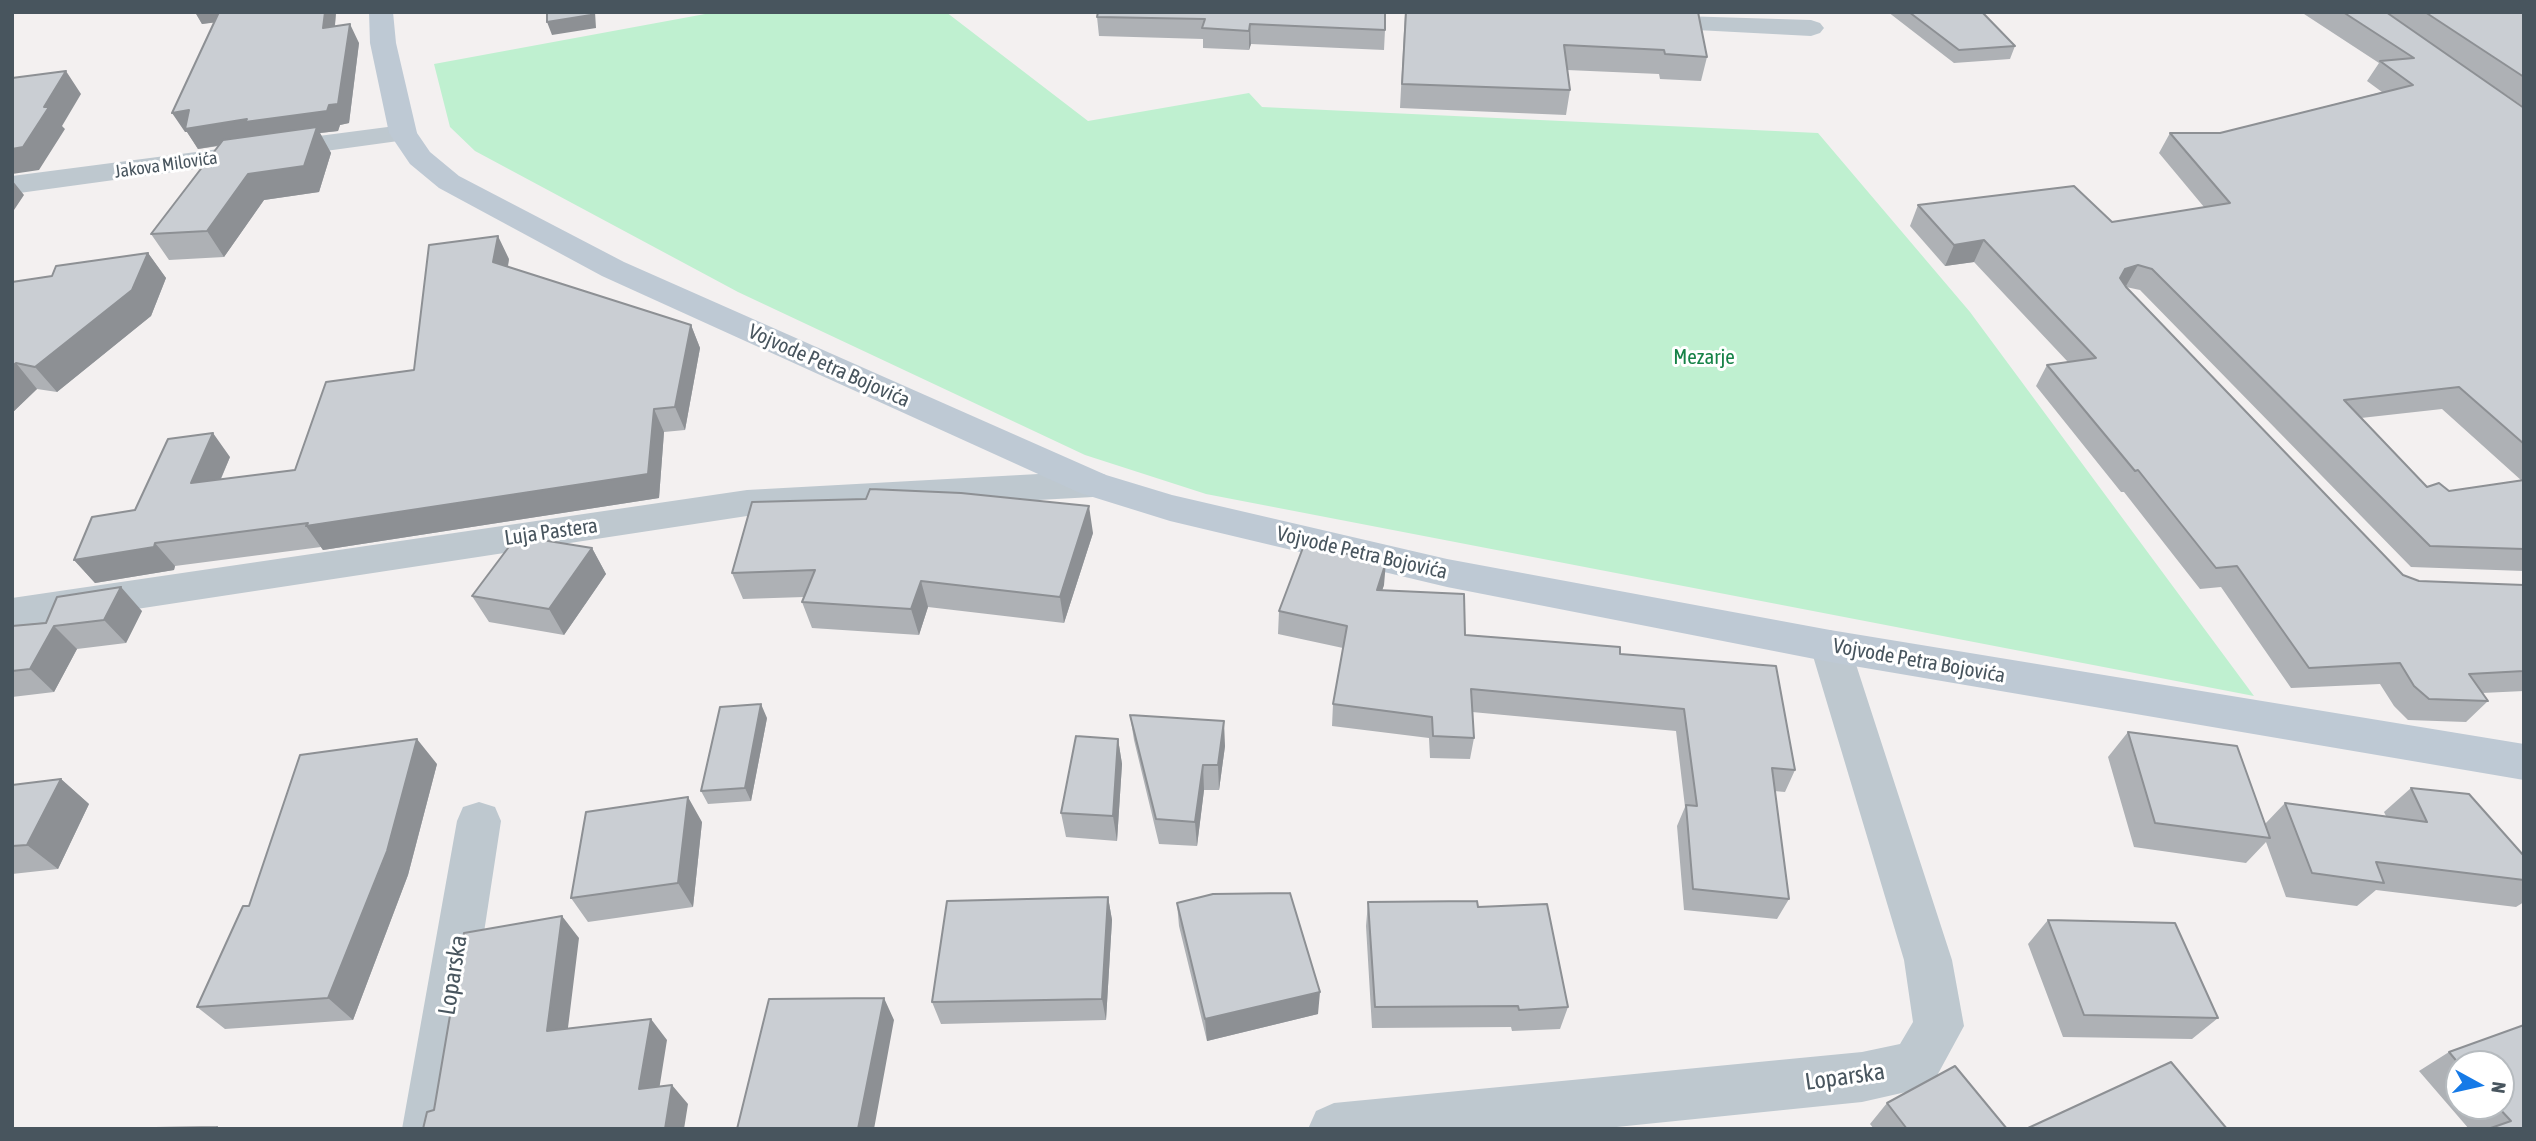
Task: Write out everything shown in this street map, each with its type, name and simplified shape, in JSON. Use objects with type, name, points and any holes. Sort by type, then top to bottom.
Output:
[{"type":"street","name":"Vojvode Petra Bojovića","points":[[381,12],[383,43],[403,133],[421,158],[449,182],[613,269],[1093,484],[1170,508],[1447,573],[1830,646],[2524,762]]},
{"type":"street","points":[[1619,21],[1811,29]]},
{"type":"street","name":"Jakova Milovića","points":[[12,185],[403,133]]},
{"type":"street","name":"Luja Pastera","points":[[12,612],[747,503],[1093,484]]},
{"type":"street","name":"Loparska","points":[[1335,1129],[1862,1077],[1915,1065],[1938,1026],[1928,960],[1830,646]]},
{"type":"street","name":"Loparska","points":[[428,1129],[479,821]]},
{"type":"green space","name":"Mezarje","points":[[716,12],[946,12],[1088,121],[1249,93],[1262,107],[1818,133],[1970,312],[2254,696],[1206,494],[1085,455],[738,292],[475,151],[450,127],[434,64]]},
{"type":"building","points":[[219,12],[325,12],[323,28],[350,24],[338,104],[329,105],[327,111],[245,122],[247,119],[185,129],[189,110],[172,113]]},
{"type":"building","points":[[547,12],[591,12],[591,15],[547,22]]},
{"type":"building","points":[[1098,12],[1385,12],[1385,30],[1250,24],[1249,31],[1202,28],[1205,19],[1097,17]]},
{"type":"building","points":[[1406,12],[1698,12],[1707,57],[1665,54],[1664,50],[1564,45],[1570,90],[1402,84]]},
{"type":"building","points":[[1909,12],[1982,12],[2015,46],[1959,50]]},
{"type":"building","points":[[2343,12],[2386,12],[2524,108],[2524,444],[2459,387],[2344,400],[2427,487],[2439,483],[2449,491],[2524,480],[2524,549],[2430,546],[2152,269],[2138,265],[2125,269],[2120,278],[2403,575],[2419,581],[2524,585],[2524,671],[2469,674],[2488,701],[2429,699],[2414,686],[2400,663],[2309,668],[2237,566],[2216,568],[2138,470],[2135,471],[2047,365],[2096,358],[1984,240],[1954,245],[1918,205],[2074,186],[2112,222],[2230,203],[2170,133],[2220,133],[2413,85],[2380,61],[2414,58]]},
{"type":"building","points":[[2425,12],[2524,12],[2524,77]]},
{"type":"building","points":[[66,71],[44,107],[49,107],[23,147],[12,149],[12,78]]},
{"type":"building","points":[[317,127],[304,166],[248,174],[207,231],[151,234],[223,140]]},
{"type":"building","points":[[498,236],[493,262],[691,325],[675,407],[654,409],[648,474],[306,526],[308,523],[155,543],[154,547],[74,560],[92,517],[135,510],[168,439],[213,433],[191,483],[295,470],[326,382],[414,370],[429,245]]},
{"type":"building","points":[[148,253],[132,290],[35,367],[16,363],[12,366],[12,282],[52,276],[56,266]]},
{"type":"building","points":[[870,489],[961,493],[1089,506],[1060,597],[921,581],[911,609],[802,602],[815,570],[732,573],[752,502],[866,499]]},
{"type":"building","points":[[517,536],[592,548],[549,609],[472,596]]},
{"type":"building","points":[[1304,545],[1386,562],[1377,590],[1464,594],[1465,635],[1620,647],[1620,654],[1776,666],[1795,770],[1772,768],[1789,899],[1693,889],[1686,805],[1697,806],[1684,709],[1471,689],[1474,738],[1433,736],[1432,717],[1333,704],[1347,626],[1279,611]]},
{"type":"building","points":[[121,587],[104,620],[54,626],[30,669],[12,671],[12,626],[46,623],[57,597]]},
{"type":"building","points":[[761,704],[745,788],[701,791],[720,707]]},
{"type":"building","points":[[1130,715],[1224,721],[1218,765],[1203,765],[1195,822],[1156,819]]},
{"type":"building","points":[[2128,732],[2237,746],[2270,838],[2155,823]]},
{"type":"building","points":[[1076,736],[1118,739],[1113,816],[1061,813]]},
{"type":"building","points":[[417,739],[387,851],[328,998],[197,1007],[243,906],[249,906],[300,755]]},
{"type":"building","points":[[61,779],[27,845],[12,846],[12,785]]},
{"type":"building","points":[[2411,788],[2469,794],[2524,856],[2524,880],[2376,862],[2384,883],[2312,873],[2285,803],[2427,822]]},
{"type":"building","points":[[688,797],[678,883],[571,898],[586,812]]},
{"type":"building","points":[[1290,893],[1320,992],[1205,1019],[1177,903],[1213,894]]},
{"type":"building","points":[[1108,897],[1102,999],[932,1002],[947,901]]},
{"type":"building","points":[[1477,901],[1478,907],[1547,904],[1568,1007],[1519,1010],[1518,1006],[1375,1007],[1368,902]]},
{"type":"building","points":[[562,916],[547,1031],[651,1019],[639,1089],[672,1085],[665,1129],[423,1129],[427,1112],[434,1110],[464,933]]},
{"type":"building","points":[[2048,920],[2175,923],[2218,1018],[2084,1015]]},
{"type":"building","points":[[884,998],[858,1129],[737,1129],[769,999]]},
{"type":"building","points":[[2524,1025],[2524,1129],[2488,1129],[2515,1120],[2515,1050],[2455,1050]]},
{"type":"building","points":[[2171,1062],[2227,1129],[2026,1129]]},
{"type":"building","points":[[1955,1066],[2007,1129],[1907,1129],[1887,1103]]},
{"type":"building","points":[[217,1127],[216,1129],[94,1129]]}]
